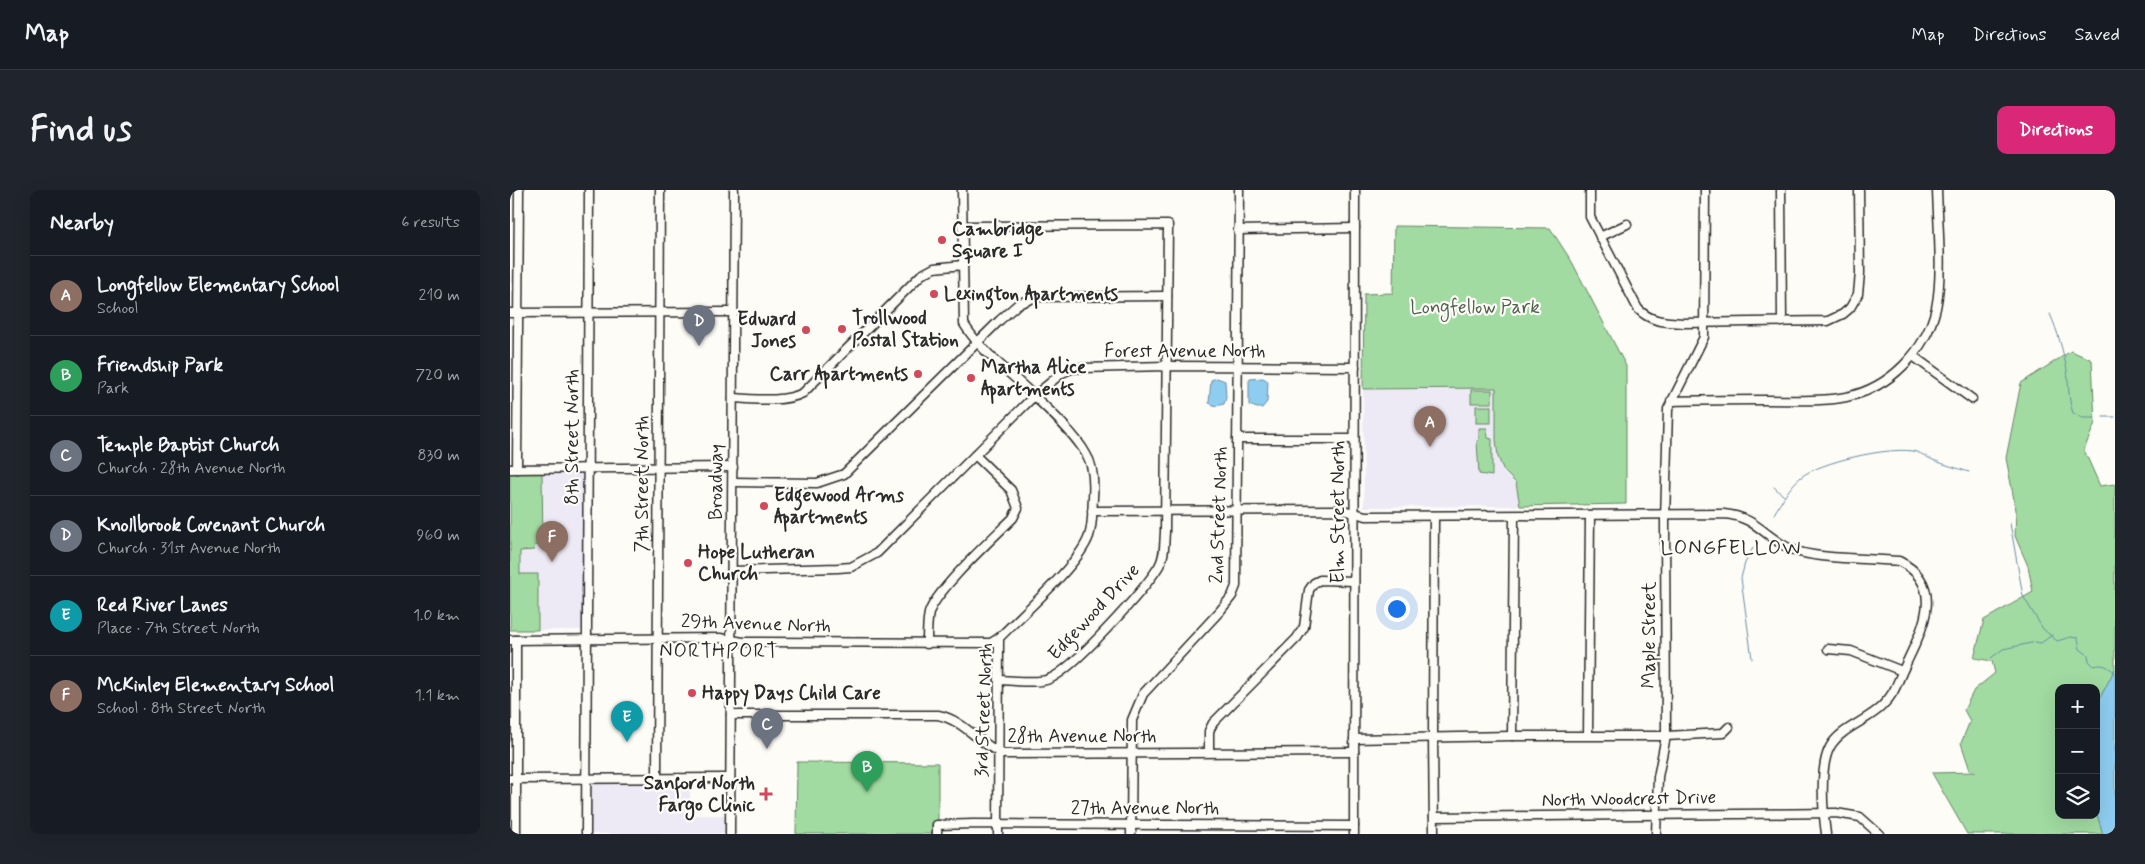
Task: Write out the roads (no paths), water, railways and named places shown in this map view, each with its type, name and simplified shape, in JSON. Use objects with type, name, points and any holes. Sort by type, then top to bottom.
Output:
[{"type":"street","points":[[520,190],[514,313],[513,469],[733,467]]},
{"type":"street","name":"8th Street North","points":[[586,834],[589,190]]},
{"type":"street","name":"7th Street North","points":[[657,778],[660,190]]},
{"type":"street","name":"Broadway","points":[[730,834],[734,190]]},
{"type":"street","name":"3rd Street North","points":[[962,190],[964,324],[978,342],[1080,444],[1088,456],[1092,472],[1092,526],[1088,538],[1073,562],[999,638],[998,834]]},
{"type":"street","name":"2nd Street North","points":[[1131,834],[1132,720],[1143,694],[1220,611],[1236,586],[1238,190]]},
{"type":"street","name":"Elm Street North","points":[[1354,830],[1355,190]]},
{"type":"street","points":[[1590,190],[1590,217],[1638,309],[1646,316],[1662,322],[1704,323],[1828,321],[1843,314],[1858,294],[1860,279],[1860,190]]},
{"type":"street","name":"Maple Street","points":[[1656,834],[1658,777],[1666,736],[1665,514],[1668,409],[1704,337],[1705,190]]},
{"type":"street","points":[[1782,190],[1782,322]]},
{"type":"street","points":[[1671,401],[1845,397],[1859,393],[1882,382],[1898,371],[1913,356],[1924,338],[1936,308],[1938,288],[1937,190]]},
{"type":"street","points":[[1600,238],[1627,224]]},
{"type":"street","name":"Edgewood Drive","points":[[962,226],[1168,225],[1164,552],[1159,565],[1141,589],[1085,651],[1059,674],[1048,680],[1000,680]]},
{"type":"street","points":[[1238,230],[1355,228]]},
{"type":"street","points":[[733,398],[795,398],[804,393],[921,275],[934,268],[963,265]]},
{"type":"street","points":[[732,482],[817,483],[844,474],[978,342],[1012,310],[1028,299],[1048,296],[1166,296]]},
{"type":"street","points":[[514,313],[734,312]]},
{"type":"street","points":[[1913,356],[1972,399]]},
{"type":"street","name":"Forest Avenue North","points":[[732,571],[838,568],[851,567],[863,562],[877,553],[1053,378],[1071,369],[1166,366],[1355,367]]},
{"type":"street","points":[[1237,439],[1354,439]]},
{"type":"street","points":[[927,644],[929,614],[934,602],[946,587],[1013,518],[1018,508],[1011,490],[976,456]]},
{"type":"street","points":[[1092,511],[1343,510],[1366,516],[1739,515],[1751,521],[1779,542],[1804,554],[1899,561],[1909,566],[1923,582],[1928,595],[1924,625],[1893,694],[1882,706],[1831,746],[1824,766],[1826,834]]},
{"type":"street","points":[[1588,735],[1590,515]]},
{"type":"street","points":[[1434,516],[1432,737],[1434,834]]},
{"type":"street","points":[[1512,736],[1514,516]]},
{"type":"street","points":[[1209,752],[1209,731],[1213,723],[1296,638],[1304,627],[1309,590],[1314,583],[1320,580],[1354,581]]},
{"type":"street","name":"29th Avenue North","points":[[513,640],[720,638],[743,642],[927,644],[991,643],[999,638]]},
{"type":"street","points":[[513,640],[513,779],[516,834]]},
{"type":"street","points":[[1828,649],[1851,651],[1902,671]]},
{"type":"street","name":"28th Avenue North","points":[[731,715],[938,715],[950,718],[1003,754],[1354,752]]},
{"type":"street","points":[[1354,739],[1588,735],[1666,736],[1723,733],[1730,727]]},
{"type":"street","points":[[513,779],[730,778]]},
{"type":"street","name":"North Woodcrest Drive","points":[[1434,817],[1824,813],[1860,817],[1879,834]]},
{"type":"street","name":"27th Avenue North","points":[[937,834],[937,824],[1131,824],[1354,830]]},
{"type":"water","points":[[1217,378],[1225,381],[1226,398],[1224,404],[1216,406],[1209,403],[1211,380]]},
{"type":"water","points":[[1263,378],[1268,381],[1267,402],[1262,408],[1257,408],[1249,405],[1249,381],[1250,379]]},
{"type":"water","points":[[2115,669],[2115,834],[2103,834],[2098,819],[2100,819],[2100,698]]},
{"type":"waterway","points":[[2050,314],[2058,335],[2067,370],[2069,397],[2073,413],[2083,418],[2093,418]]},
{"type":"waterway","points":[[2103,417],[2115,417]]},
{"type":"waterway","points":[[1774,514],[1789,490],[1801,477],[1823,466],[1854,457],[1887,451],[1912,451],[1937,462],[1969,472]]},
{"type":"waterway","points":[[1774,487],[1784,496]]},
{"type":"waterway","points":[[2010,523],[2023,596],[2043,629],[2057,641],[2070,637],[2078,638],[2080,649],[2088,655],[2089,661],[2094,666],[2103,665],[2115,672]]},
{"type":"waterway","points":[[1752,659],[1741,578],[1745,563],[1753,548]]},
{"type":"waterway","points":[[1991,658],[2003,649],[2036,642],[2041,643],[2052,635]]},
{"type":"place","name":"Cambridge Square I","points":[[942,240]]},
{"type":"place","name":"Lexington Apartments","points":[[934,294]]},
{"type":"place","name":"Trollwood Postal Station","points":[[842,329]]},
{"type":"place","name":"Edward Jones","points":[[806,330]]},
{"type":"place","name":"Knollbrook Covenant Church","points":[[699,346]]},
{"type":"place","name":"Carr Apartments","points":[[918,374]]},
{"type":"place","name":"Martha Alice Apartments","points":[[971,378]]},
{"type":"place","name":"Longfellow Elementary School","points":[[1430,447]]},
{"type":"place","name":"Edgewood Arms Apartments","points":[[764,506]]},
{"type":"place","name":"McKinley Elementary School","points":[[552,562]]},
{"type":"place","name":"Hope Lutheran Church","points":[[688,563]]},
{"type":"place","name":"Happy Days Child Care","points":[[692,693]]},
{"type":"place","name":"Red River Lanes","points":[[627,742]]},
{"type":"place","name":"Temple Baptist Church","points":[[767,749]]},
{"type":"place","name":"Friendship Park","points":[[867,792]]},
{"type":"place","name":"Sanford North Fargo Clinic","points":[[766,794]]},
{"type":"district","name":"LONGFELLOW","points":[[1731,548]]},
{"type":"district","name":"NORTHPORT","points":[[719,651]]},
{"type":"park label","name":"Longfellow Park","points":[[1475,307]]}]
